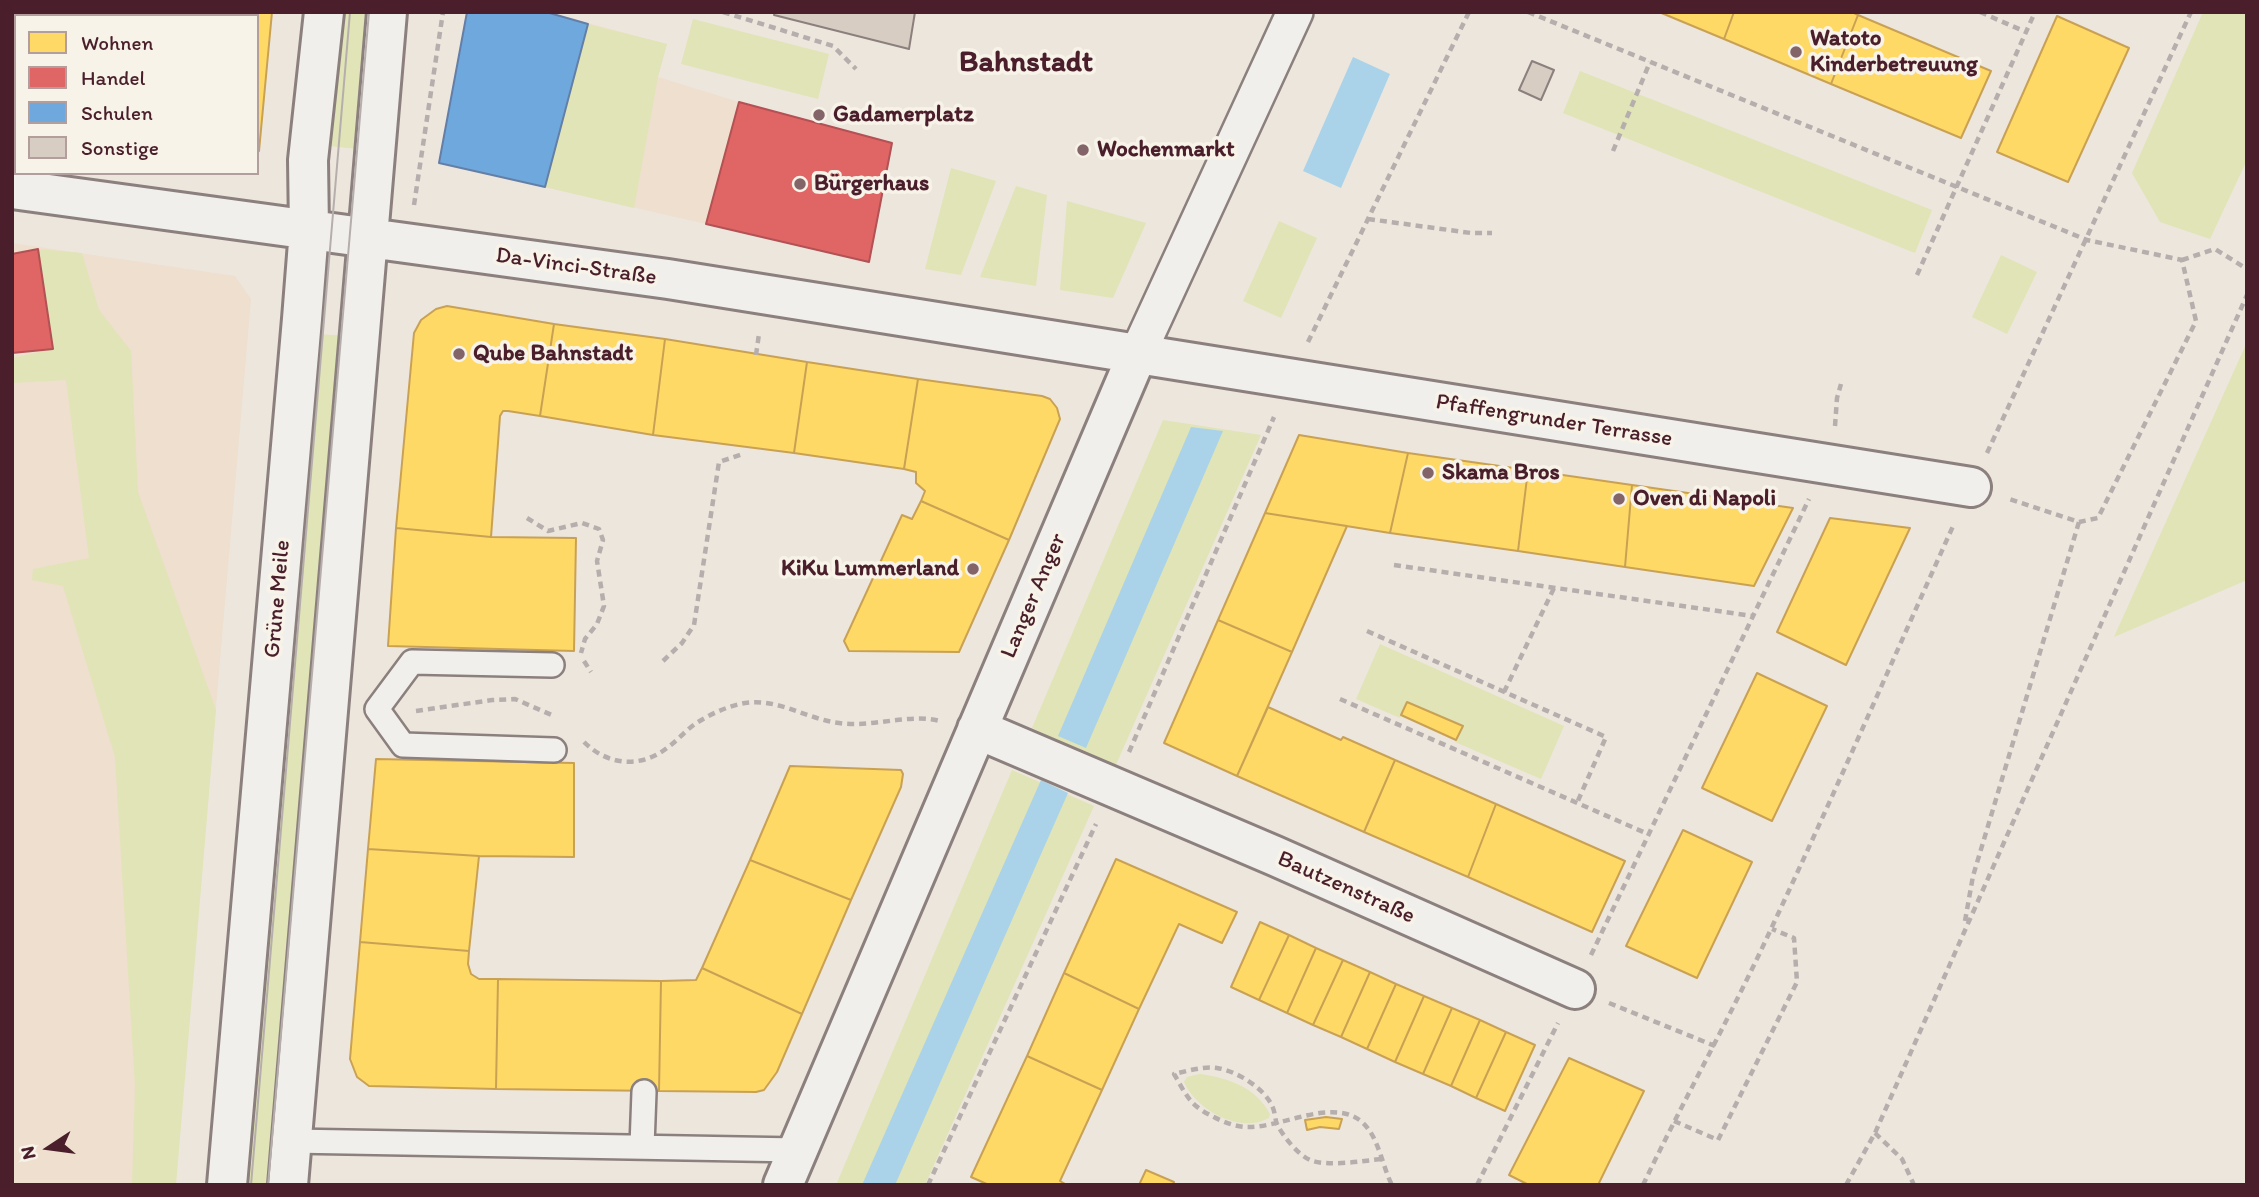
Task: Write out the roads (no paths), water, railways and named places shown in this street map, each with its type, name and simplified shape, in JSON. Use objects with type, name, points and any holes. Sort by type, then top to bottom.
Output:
[{"type":"street","name":"Grüne Meile","points":[[227,1185],[309,230],[308,160],[324,12]]},
{"type":"street","points":[[288,1185],[387,12]]},
{"type":"street","name":"Langer Anger","points":[[783,1185],[1137,355],[1295,12]]},
{"type":"street","name":"Da-Vinci-Straße","points":[[12,190],[668,279],[1137,355]]},
{"type":"street","name":"Pfaffengrunder Terrasse","points":[[1137,355],[1971,486]]},
{"type":"street","name":"Bautzenstraße","points":[[977,729],[1575,989]]},
{"type":"lane","points":[[552,665],[412,662],[377,709],[403,745],[554,750]]},
{"type":"lane","points":[[642,1146],[643,1092]]},
{"type":"lane","points":[[290,1141],[798,1150]]},
{"type":"water","points":[[1353,57],[1390,74],[1341,188],[1303,171]]},
{"type":"water","points":[[1191,427],[1223,431],[1086,748],[1058,736]]},
{"type":"water","points":[[1041,780],[1068,793],[895,1185],[862,1185]]},
{"type":"tram line","points":[[251,1185],[350,12]]},
{"type":"tram line","points":[[268,1185],[369,12]]},
{"type":"place","name":"Watoto Kinderbetreuung","points":[[1796,52]]},
{"type":"place","name":"Gadamerplatz","points":[[819,115]]},
{"type":"place","name":"Wochenmarkt","points":[[1083,150]]},
{"type":"place","name":"Bürgerhaus","points":[[800,184]]},
{"type":"place","name":"Qube Bahnstadt","points":[[459,354]]},
{"type":"place","name":"Skama Bros","points":[[1428,473]]},
{"type":"place","name":"Oven di Napoli","points":[[1619,499]]},
{"type":"place","name":"KiKu Lummerland","points":[[973,569]]},
{"type":"district","name":"Bahnstadt","points":[[1026,63]]}]
